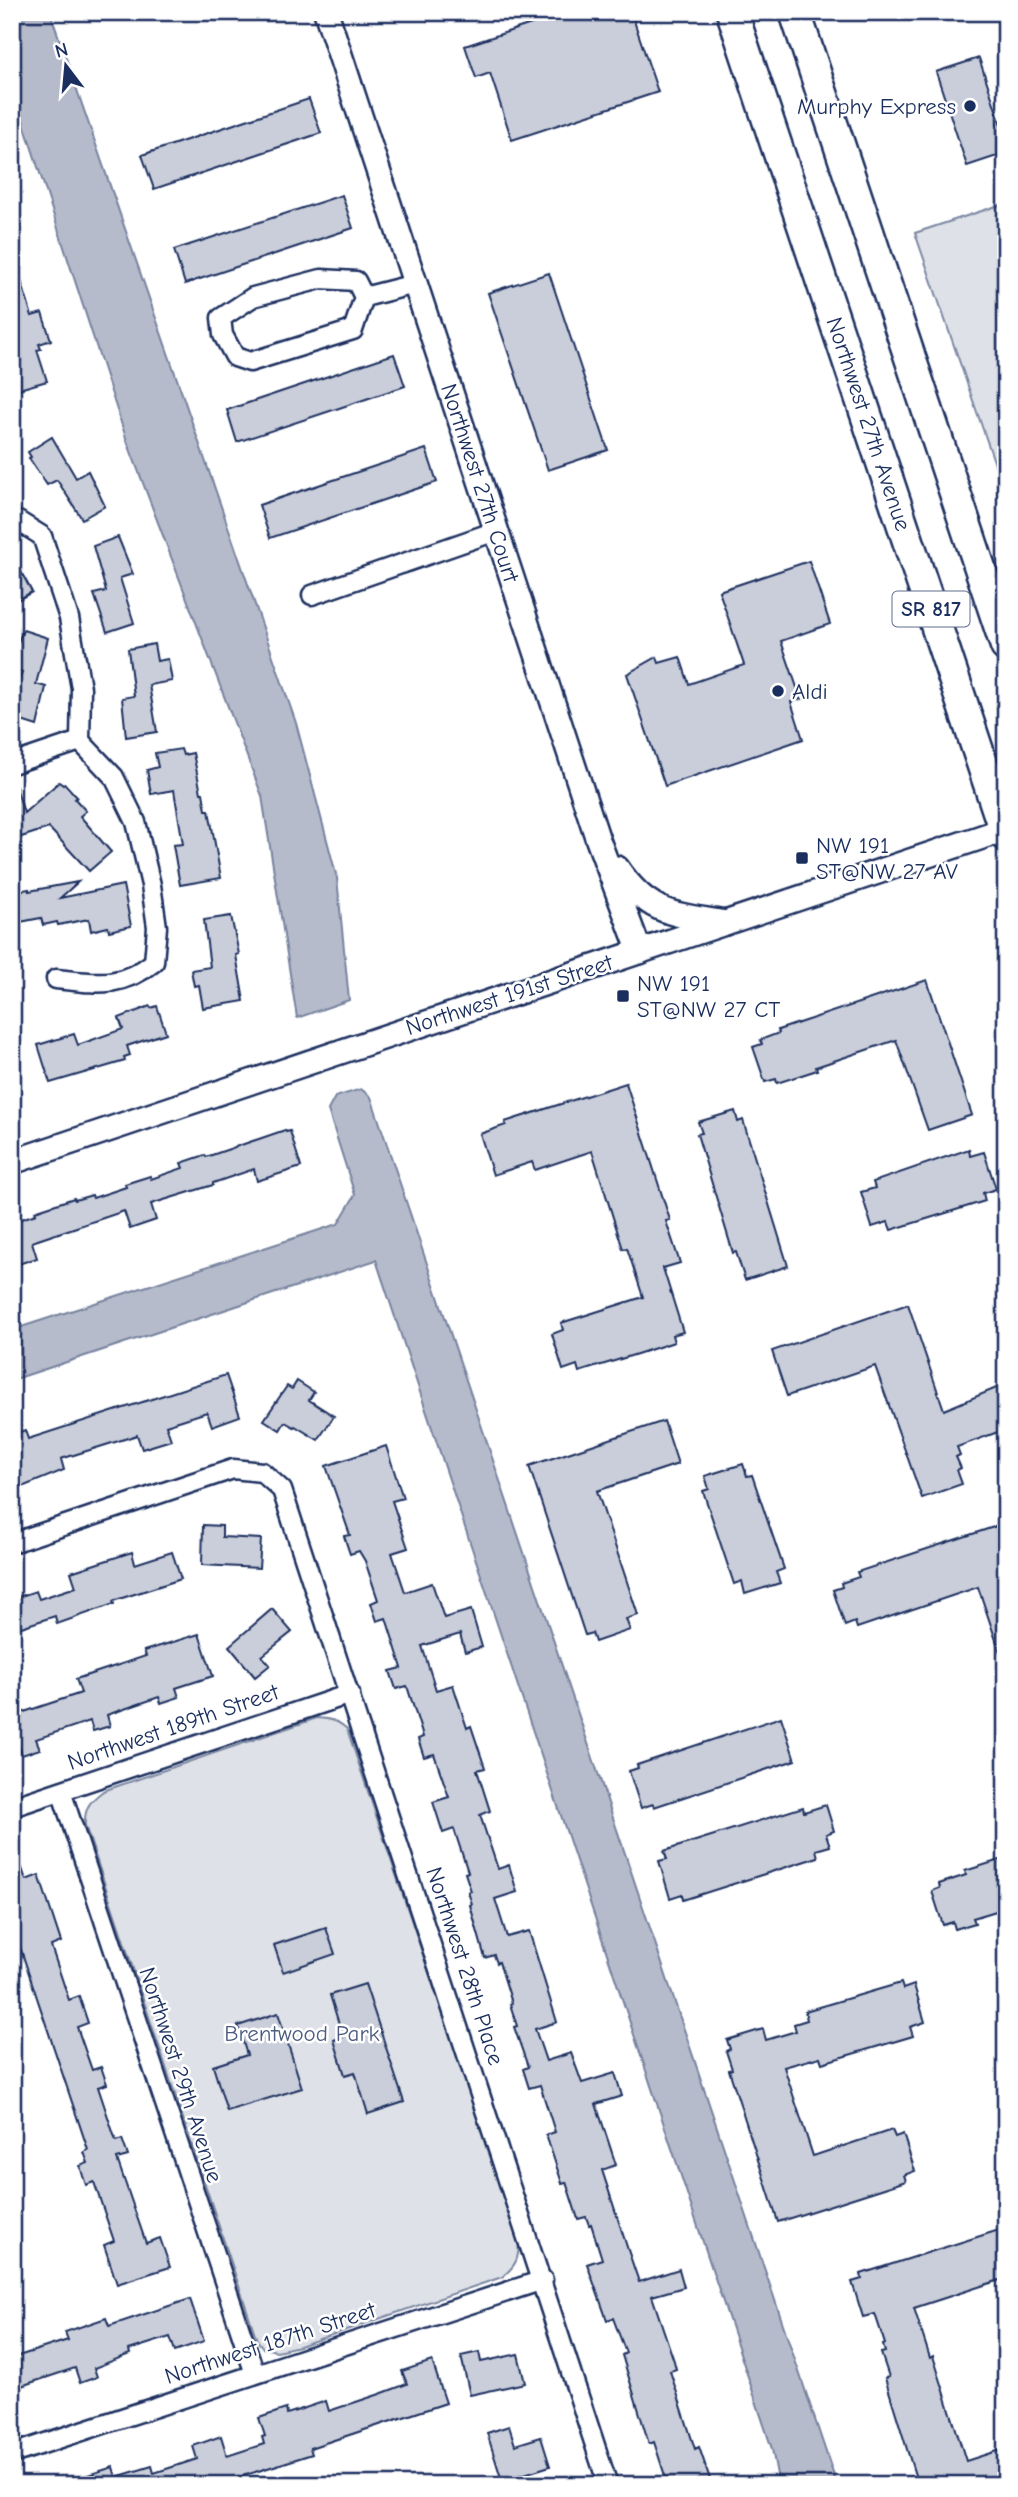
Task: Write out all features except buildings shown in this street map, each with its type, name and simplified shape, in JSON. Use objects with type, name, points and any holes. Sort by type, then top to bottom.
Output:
[{"type":"main road","name":"Northwest 27th Avenue","points":[[732,12],[1005,831]]},
{"type":"main road","name":"SR 817","points":[[794,12],[1006,646]]},
{"type":"street","name":"Northwest 27th Court","points":[[326,12],[598,840],[640,951]]},
{"type":"street","points":[[321,279],[356,281],[364,297],[353,330],[250,362],[235,357],[223,335],[221,318],[253,297],[321,279]]},
{"type":"street","points":[[364,297],[415,284]]},
{"type":"street","points":[[12,521],[18,521],[42,536],[69,618],[81,688],[80,741],[114,777],[136,822],[151,885],[157,927],[154,962],[139,974],[107,984],[56,979]]},
{"type":"street","points":[[312,595],[496,531]]},
{"type":"street","points":[[12,764],[80,741]]},
{"type":"street","name":"Northwest 191st Street","points":[[12,1161],[313,1058],[1005,831]]},
{"type":"street","points":[[598,840],[631,888],[648,904],[673,915],[728,923]]},
{"type":"street","name":"Northwest 28th Place","points":[[12,1543],[233,1469],[262,1472],[282,1490],[608,2485]]},
{"type":"street","name":"Northwest 189th Street","points":[[12,1807],[350,1693]]},
{"type":"street","name":"Northwest 29th Avenue","points":[[61,1791],[255,2374]]},
{"type":"street","name":"Northwest 187th Street","points":[[12,2454],[543,2280]]},
{"type":"green space","points":[[1006,203],[1006,496],[915,233]]},
{"type":"green space","name":"Brentwood Park","points":[[317,1718],[333,1720],[347,1729],[519,2246],[514,2265],[502,2277],[299,2346],[277,2351],[263,2348],[257,2340],[85,1819],[89,1805],[103,1791]]},
{"type":"water","points":[[12,12],[50,12],[296,723],[337,878],[349,1000],[297,1018],[262,796],[127,441],[12,87]]},
{"type":"water","points":[[361,1089],[371,1097],[837,2485],[779,2485],[772,2449],[376,1260],[12,1380],[12,1330],[338,1224],[355,1195],[328,1110],[335,1097]]},
{"type":"place","name":"Murphy Express","points":[[970,106]]},
{"type":"place","name":"Aldi","points":[[778,691]]},
{"type":"place","name":"NW 191 ST@NW 27 AV","points":[[802,858]]},
{"type":"place","name":"NW 191 ST@NW 27 CT","points":[[623,996]]}]
